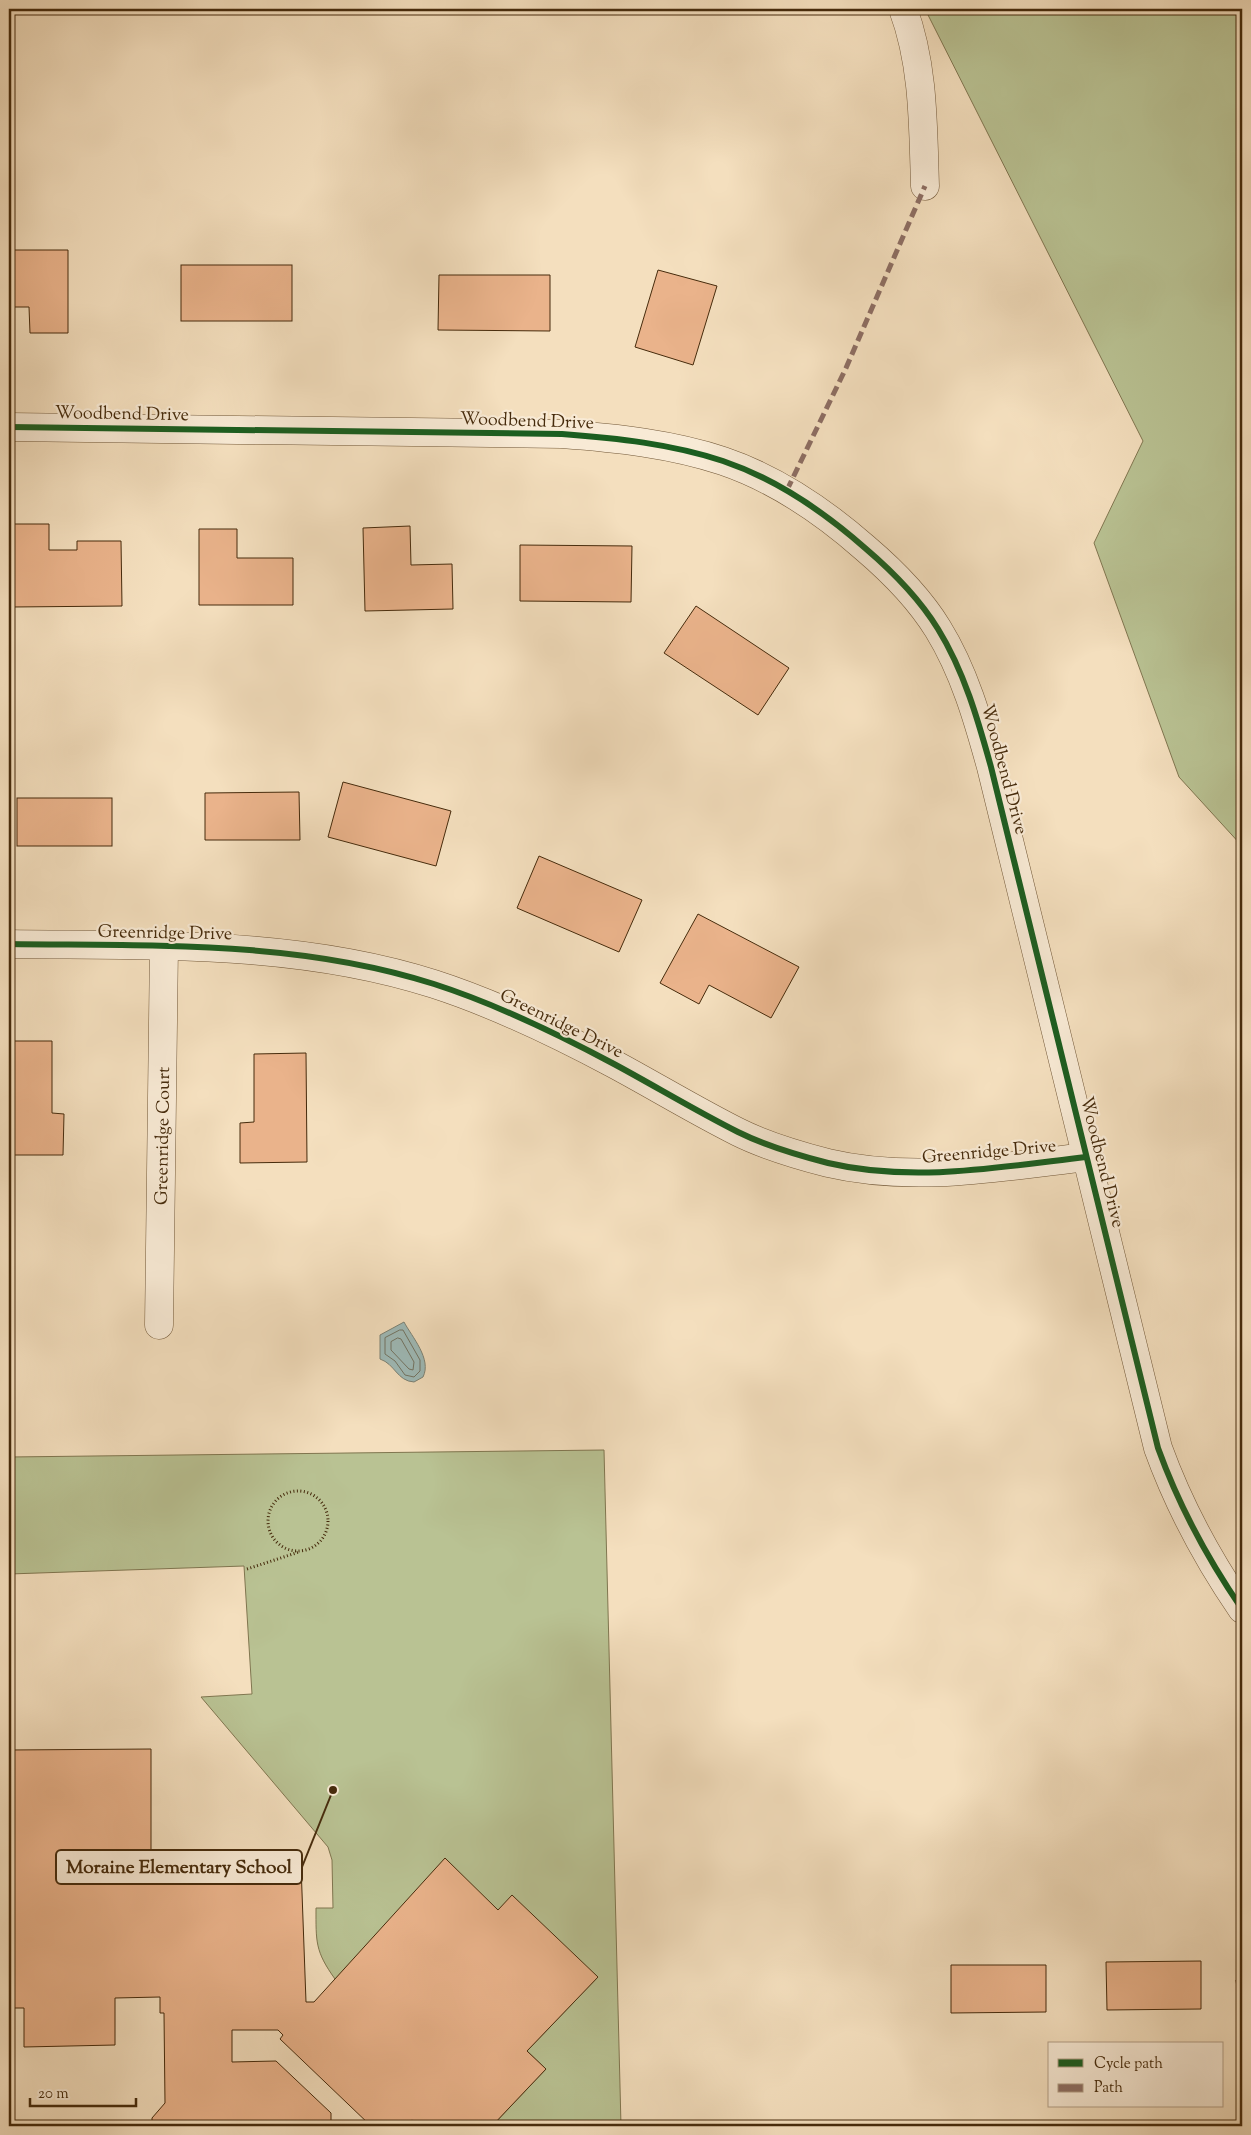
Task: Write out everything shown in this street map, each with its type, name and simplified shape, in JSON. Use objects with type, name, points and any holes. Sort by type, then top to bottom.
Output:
[{"type":"street","points":[[903,9],[908,22],[921,96],[925,186]]},
{"type":"street","name":"Woodbend Drive","points":[[9,427],[562,434],[603,437],[688,451],[724,461],[764,478],[799,498],[833,521],[886,567],[914,597],[938,629],[957,666],[982,734],[1158,1448],[1168,1476],[1195,1536],[1242,1609]]},
{"type":"street","name":"Greenridge Drive","points":[[9,944],[235,948],[312,956],[369,966],[433,984],[485,1002],[536,1024],[611,1062],[739,1132],[777,1148],[831,1163],[889,1172],[949,1172],[1086,1157]]},
{"type":"street","name":"Greenridge Court","points":[[159,1325],[164,946]]},
{"type":"path","points":[[247,1569],[307,1550],[315,1546],[327,1531],[327,1511],[316,1496],[298,1490],[288,1492],[278,1497],[271,1505],[267,1526],[271,1536],[278,1544],[297,1551],[307,1550]]},
{"type":"green space","points":[[925,9],[1242,9],[1242,846],[1179,777],[1094,543],[1143,441]]},
{"type":"green space","points":[[604,1450],[621,2126],[492,2126],[546,2069],[527,2051],[598,1977],[498,1910],[335,1979],[320,1953],[316,1930],[316,1908],[333,1908],[332,1860],[328,1847],[201,1697],[252,1694],[244,1566],[9,1574],[9,1457]]},
{"type":"water","points":[[404,1322],[420,1348],[425,1363],[423,1377],[414,1382],[404,1379],[385,1361],[380,1359],[380,1335]]},
{"type":"building","points":[[9,250],[68,250],[68,333],[30,333],[29,307],[9,307]]},
{"type":"building","points":[[181,265],[292,265],[292,321],[181,321]]},
{"type":"building","points":[[658,270],[717,286],[693,365],[635,347]]},
{"type":"building","points":[[439,275],[550,275],[550,331],[438,330]]},
{"type":"building","points":[[12,524],[49,524],[49,550],[77,550],[77,541],[121,541],[122,606],[12,607]]},
{"type":"building","points":[[410,526],[411,565],[452,564],[453,609],[365,611],[363,528]]},
{"type":"building","points":[[199,529],[237,529],[237,558],[293,558],[293,605],[199,605]]},
{"type":"building","points":[[520,545],[632,546],[631,602],[520,601]]},
{"type":"building","points":[[696,606],[789,668],[758,715],[664,653]]},
{"type":"building","points":[[343,782],[451,811],[436,866],[328,837]]},
{"type":"building","points":[[299,792],[300,840],[205,840],[205,793]]},
{"type":"building","points":[[17,798],[112,798],[112,846],[17,846]]},
{"type":"building","points":[[539,856],[642,900],[619,952],[517,908]]},
{"type":"building","points":[[698,914],[799,967],[771,1018],[709,985],[699,1004],[660,983]]},
{"type":"building","points":[[9,1041],[52,1041],[52,1113],[64,1114],[63,1155],[9,1155]]},
{"type":"building","points":[[306,1053],[307,1162],[240,1163],[240,1123],[254,1122],[254,1054]]},
{"type":"building","points":[[151,1749],[151,1866],[301,1865],[306,2002],[314,2002],[445,1858],[498,1910],[512,1895],[598,1977],[527,2051],[546,2069],[492,2126],[419,2126],[412,2120],[405,2126],[371,2126],[280,2039],[283,2035],[278,2030],[232,2030],[232,2062],[276,2061],[331,2113],[331,2126],[152,2126],[152,2118],[165,2103],[164,2013],[160,2013],[160,1997],[115,1998],[115,2045],[24,2047],[24,2008],[9,2008],[9,1750]]},
{"type":"building","points":[[1201,1961],[1201,2009],[1107,2010],[1106,1962]]},
{"type":"building","points":[[951,1965],[1046,1965],[1046,2012],[951,2013]]},
{"type":"building","points":[[1242,1979],[1242,2027],[1236,1980]]},
{"type":"marked path","points":[[787,490],[846,368],[925,186]]},
{"type":"cycle path","points":[[9,427],[562,434],[644,443],[704,455],[743,468],[762,477],[798,497],[833,521],[885,566],[914,596],[931,618],[947,645],[969,696],[991,767],[1158,1448],[1175,1490],[1195,1531],[1242,1609]]},
{"type":"cycle path","points":[[9,944],[223,948],[330,959],[382,970],[434,984],[503,1010],[592,1052],[707,1116],[749,1137],[782,1150],[828,1163],[860,1169],[925,1173],[989,1169],[1086,1157]]},
{"type":"place","name":"Moraine Elementary School","points":[[333,1790]]}]
